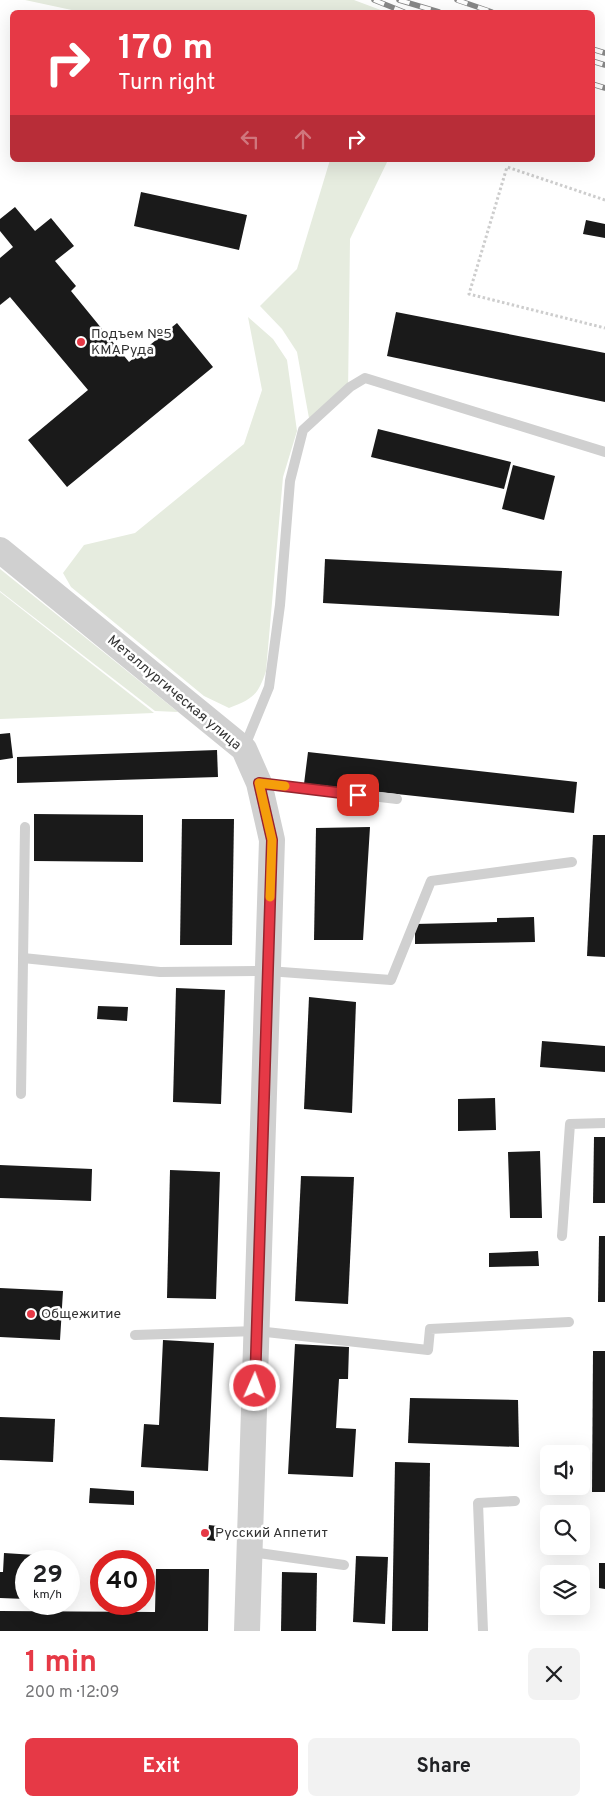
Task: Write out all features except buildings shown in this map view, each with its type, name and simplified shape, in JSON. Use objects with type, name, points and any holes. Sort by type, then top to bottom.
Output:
[{"type":"street","name":"Металлургическая улица","points":[[0,550],[244,749],[259,783],[272,840],[247,1631]]},
{"type":"lane","points":[[244,749],[269,687],[280,605],[290,481],[304,430],[350,388],[365,378],[605,452]]},
{"type":"lane","points":[[259,783],[397,799]]},
{"type":"lane","points":[[21,1094],[25,827]]},
{"type":"lane","points":[[22,958],[160,972],[268,972],[391,980],[431,881],[572,862]]},
{"type":"lane","points":[[562,1236],[570,1124],[605,1123]]},
{"type":"lane","points":[[135,1335],[257,1331],[428,1350],[430,1329],[569,1322]]},
{"type":"lane","points":[[483,1631],[478,1503],[515,1501]]},
{"type":"lane","points":[[250,1552],[344,1565]]},
{"type":"path","points":[[605,200],[507,167],[470,294],[605,328]]},
{"type":"shaded area","points":[[25,0],[354,0],[381,10],[72,10]]},
{"type":"shaded area","points":[[329,162],[387,162],[350,239],[348,394],[309,418],[297,352],[282,329],[260,306],[297,269]]},
{"type":"shaded area","points":[[248,317],[273,339],[287,360],[297,431],[283,477],[266,671],[254,695],[244,702],[229,708],[204,696],[71,587],[63,573],[84,545],[135,533],[244,444],[262,390]]},
{"type":"shaded area","points":[[0,569],[178,712],[155,711],[0,591]]},
{"type":"shaded area","points":[[0,592],[154,713],[0,719]]},
{"type":"railway","points":[[374,0],[399,10]]},
{"type":"railway","points":[[399,0],[432,10]]},
{"type":"railway","points":[[457,0],[486,10]]},
{"type":"railway","points":[[595,50],[605,53]]},
{"type":"railway","points":[[595,62],[605,65]]},
{"type":"railway","points":[[595,85],[605,88]]},
{"type":"slow traffic","points":[[270,897],[272,840],[259,783],[285,786]]},
{"type":"place","name":"Подъем №5 КМАРуда","points":[[81,342]]},
{"type":"place","name":"Общежитие","points":[[31,1314]]},
{"type":"place","name":"Русский Аппетит","points":[[205,1533]]},
{"type":"route","points":[[255,1386],[272,840],[259,783],[358,795]]}]
